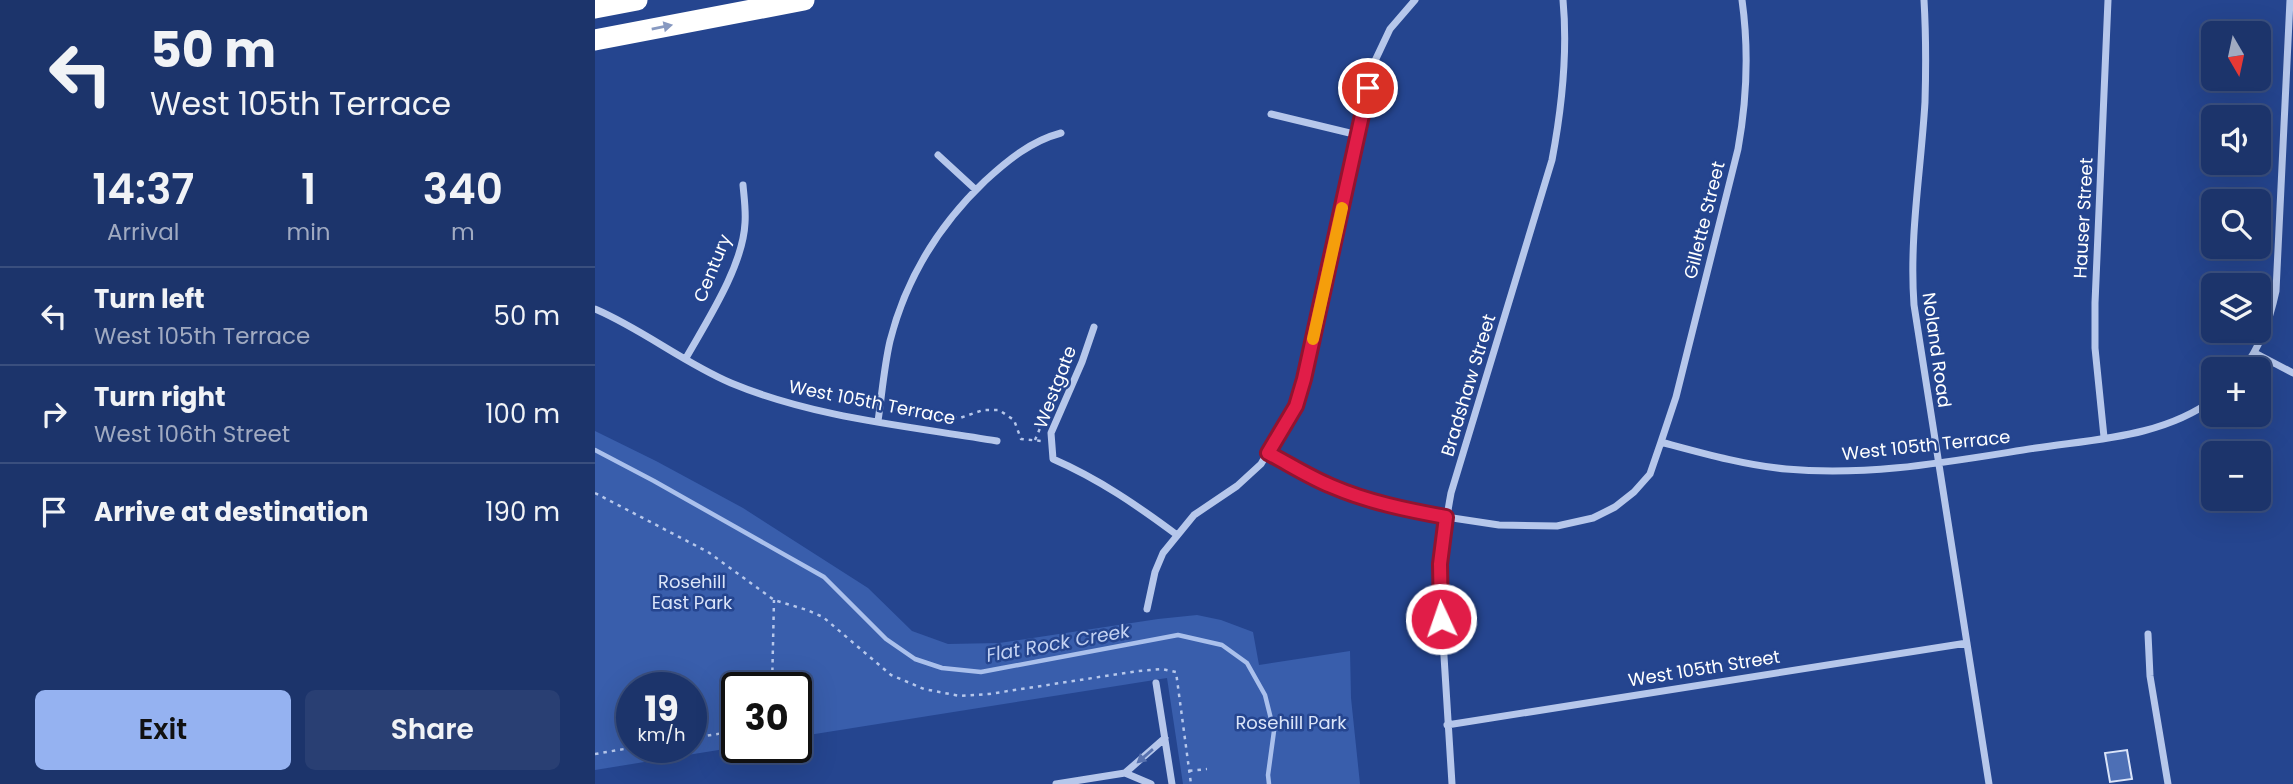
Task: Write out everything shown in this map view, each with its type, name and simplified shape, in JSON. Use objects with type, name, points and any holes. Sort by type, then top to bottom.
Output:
[{"type":"highway","points":[[595,8],[638,0]]},
{"type":"highway","points":[[595,40],[804,0]]},
{"type":"street","points":[[1147,609],[1155,572],[1163,553],[1194,515],[1249,476],[1268,453],[1296,406],[1377,52],[1390,29],[1415,0]]},
{"type":"street","name":"Bradshaw Street","points":[[1452,784],[1440,564],[1446,517],[1552,160],[1565,69],[1563,0]]},
{"type":"street","name":"Gillette Street","points":[[1661,442],[1676,397],[1738,149],[1747,71],[1742,0]]},
{"type":"street","name":"Noland Road","points":[[1924,0],[1924,103],[1911,271],[1913,305],[1989,784]]},
{"type":"street","name":"Hauser Street","points":[[2103,437],[2095,348],[2095,303],[2108,0]]},
{"type":"street","points":[[2252,357],[2272,312],[2276,291],[2290,0]]},
{"type":"street","points":[[1271,114],[1358,135]]},
{"type":"street","points":[[878,421],[890,341],[916,270],[935,238],[951,215],[997,170],[1030,145],[1045,137],[1062,133]]},
{"type":"street","points":[[938,155],[976,190]]},
{"type":"street","points":[[2283,159],[2293,160]]},
{"type":"street","name":"Century","points":[[686,358],[720,298],[738,255],[745,223],[743,184]]},
{"type":"street","name":"West 105th Terrace","points":[[595,309],[635,328],[727,382],[772,399],[821,411],[997,441]]},
{"type":"street","name":"Westgate","points":[[1094,327],[1051,433],[1053,459],[1096,479],[1131,501],[1177,536]]},
{"type":"street","points":[[2255,353],[2293,373]]},
{"type":"street","name":"West 105th Terrace","points":[[1661,442],[1735,461],[1784,469],[1833,472],[1884,470],[2151,429],[2173,422],[2201,407]]},
{"type":"street","points":[[1268,453],[1328,485],[1412,511],[1499,525],[1557,526],[1593,518],[1615,507],[1634,492],[1650,474],[1661,442]]},
{"type":"street","points":[[2148,634],[2150,676],[2168,784]]},
{"type":"street","name":"West 105th Street","points":[[1447,725],[1967,643]]},
{"type":"street","points":[[1156,682],[1172,784]]},
{"type":"street","points":[[1125,773],[1165,738]]},
{"type":"street","points":[[1056,784],[1125,773],[1151,784]]},
{"type":"path","points":[[1035,440],[1052,400]]},
{"type":"path","points":[[894,409],[960,418],[983,410],[999,410],[1014,420],[1021,439],[1041,441]]},
{"type":"path","points":[[596,494],[708,552],[774,600],[823,617],[891,675],[906,682],[961,696],[1138,671],[1162,669],[1176,672],[1191,784]]},
{"type":"path","points":[[772,672],[774,600]]},
{"type":"path","points":[[595,754],[616,750]]},
{"type":"path","points":[[1189,771],[1207,769]]},
{"type":"green space","name":"Rosehill East Park","points":[[595,431],[743,508],[868,588],[912,631],[948,644],[999,643],[1197,615],[1221,620],[1253,632],[1259,665],[1350,651],[1351,698],[1360,784],[1183,784],[1167,678],[812,734],[812,672],[721,672],[721,750],[707,752],[707,672],[616,672],[616,763],[638,763],[595,770]]},
{"type":"building","points":[[2127,750],[2132,779],[2110,782],[2105,753]]},
{"type":"waterway","name":"Flat Rock Creek","points":[[595,450],[824,577],[886,639],[915,659],[942,668],[981,672],[1178,635],[1222,645],[1247,663],[1265,695],[1274,731],[1269,784]]},
{"type":"slow traffic","points":[[1313,339],[1342,208]]},
{"type":"route","points":[[1368,88],[1304,379],[1296,406],[1268,453],[1328,485],[1355,495],[1412,511],[1446,517],[1440,564],[1441,619]]},
{"type":"park label","name":"Rosehill Park","points":[[1291,722]]}]
